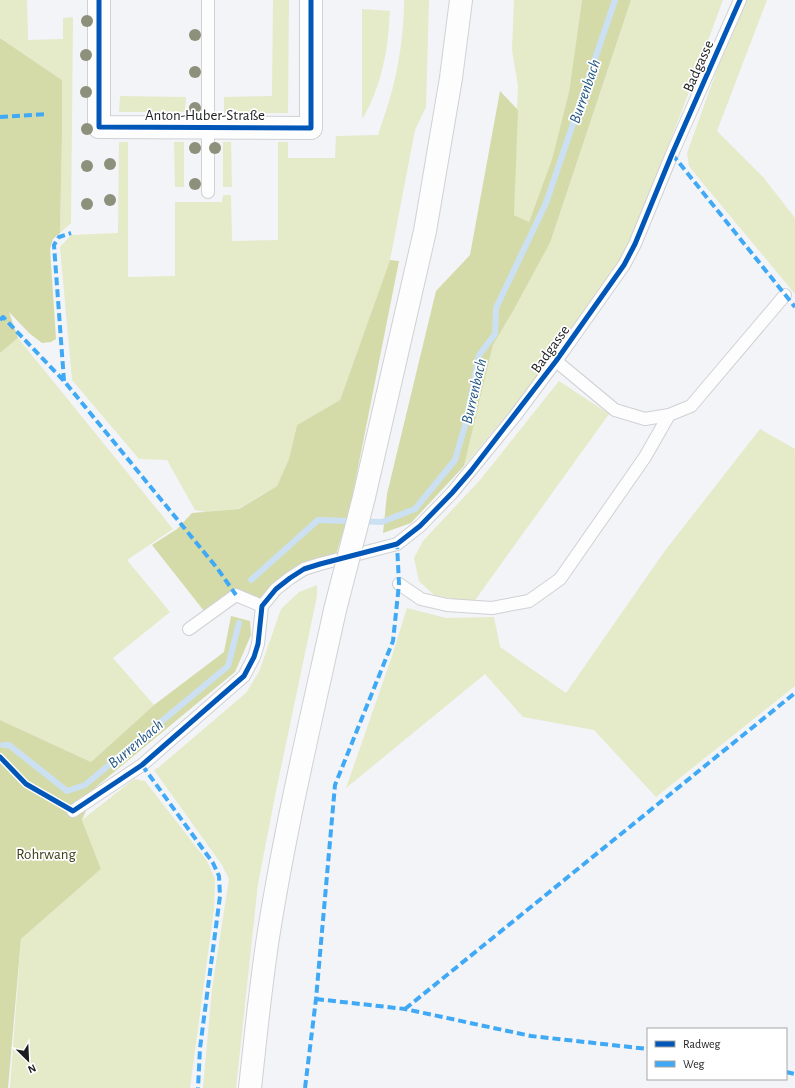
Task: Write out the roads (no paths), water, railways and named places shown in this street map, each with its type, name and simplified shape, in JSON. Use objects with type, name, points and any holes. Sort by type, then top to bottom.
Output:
[{"type":"main road","name":"Anton-Huber-Straße","points":[[99,0],[99,127],[311,128],[311,0]]},
{"type":"main road","points":[[250,1088],[258,1011],[272,911],[284,842],[335,610],[364,497],[425,231],[451,78],[462,0]]},
{"type":"lane","points":[[208,0],[208,192]]},
{"type":"lane","name":"Badgasse","points":[[262,606],[276,589],[290,578],[304,570],[320,564],[398,544],[420,526],[452,493],[488,447],[515,416],[624,265],[635,244],[672,154],[740,0]]},
{"type":"lane","points":[[556,361],[615,410],[645,419],[669,415],[691,406],[785,295]]},
{"type":"lane","points":[[399,584],[421,599],[447,605],[492,608],[529,601],[560,579],[645,457],[669,415]]},
{"type":"lane","points":[[73,811],[142,765],[244,676],[254,657],[258,644],[262,606],[236,595],[189,629]]},
{"type":"waterway","name":"Burrenbach","points":[[251,580],[318,520],[382,522],[415,509],[455,460],[466,422],[479,355],[495,334],[496,308],[546,203],[615,0]]},
{"type":"waterway","name":"Burrenbach","points":[[3,745],[9,745],[67,791],[85,785],[228,666],[239,623]]},
{"type":"park label","name":"Rohrwang","points":[[46,854]]}]
